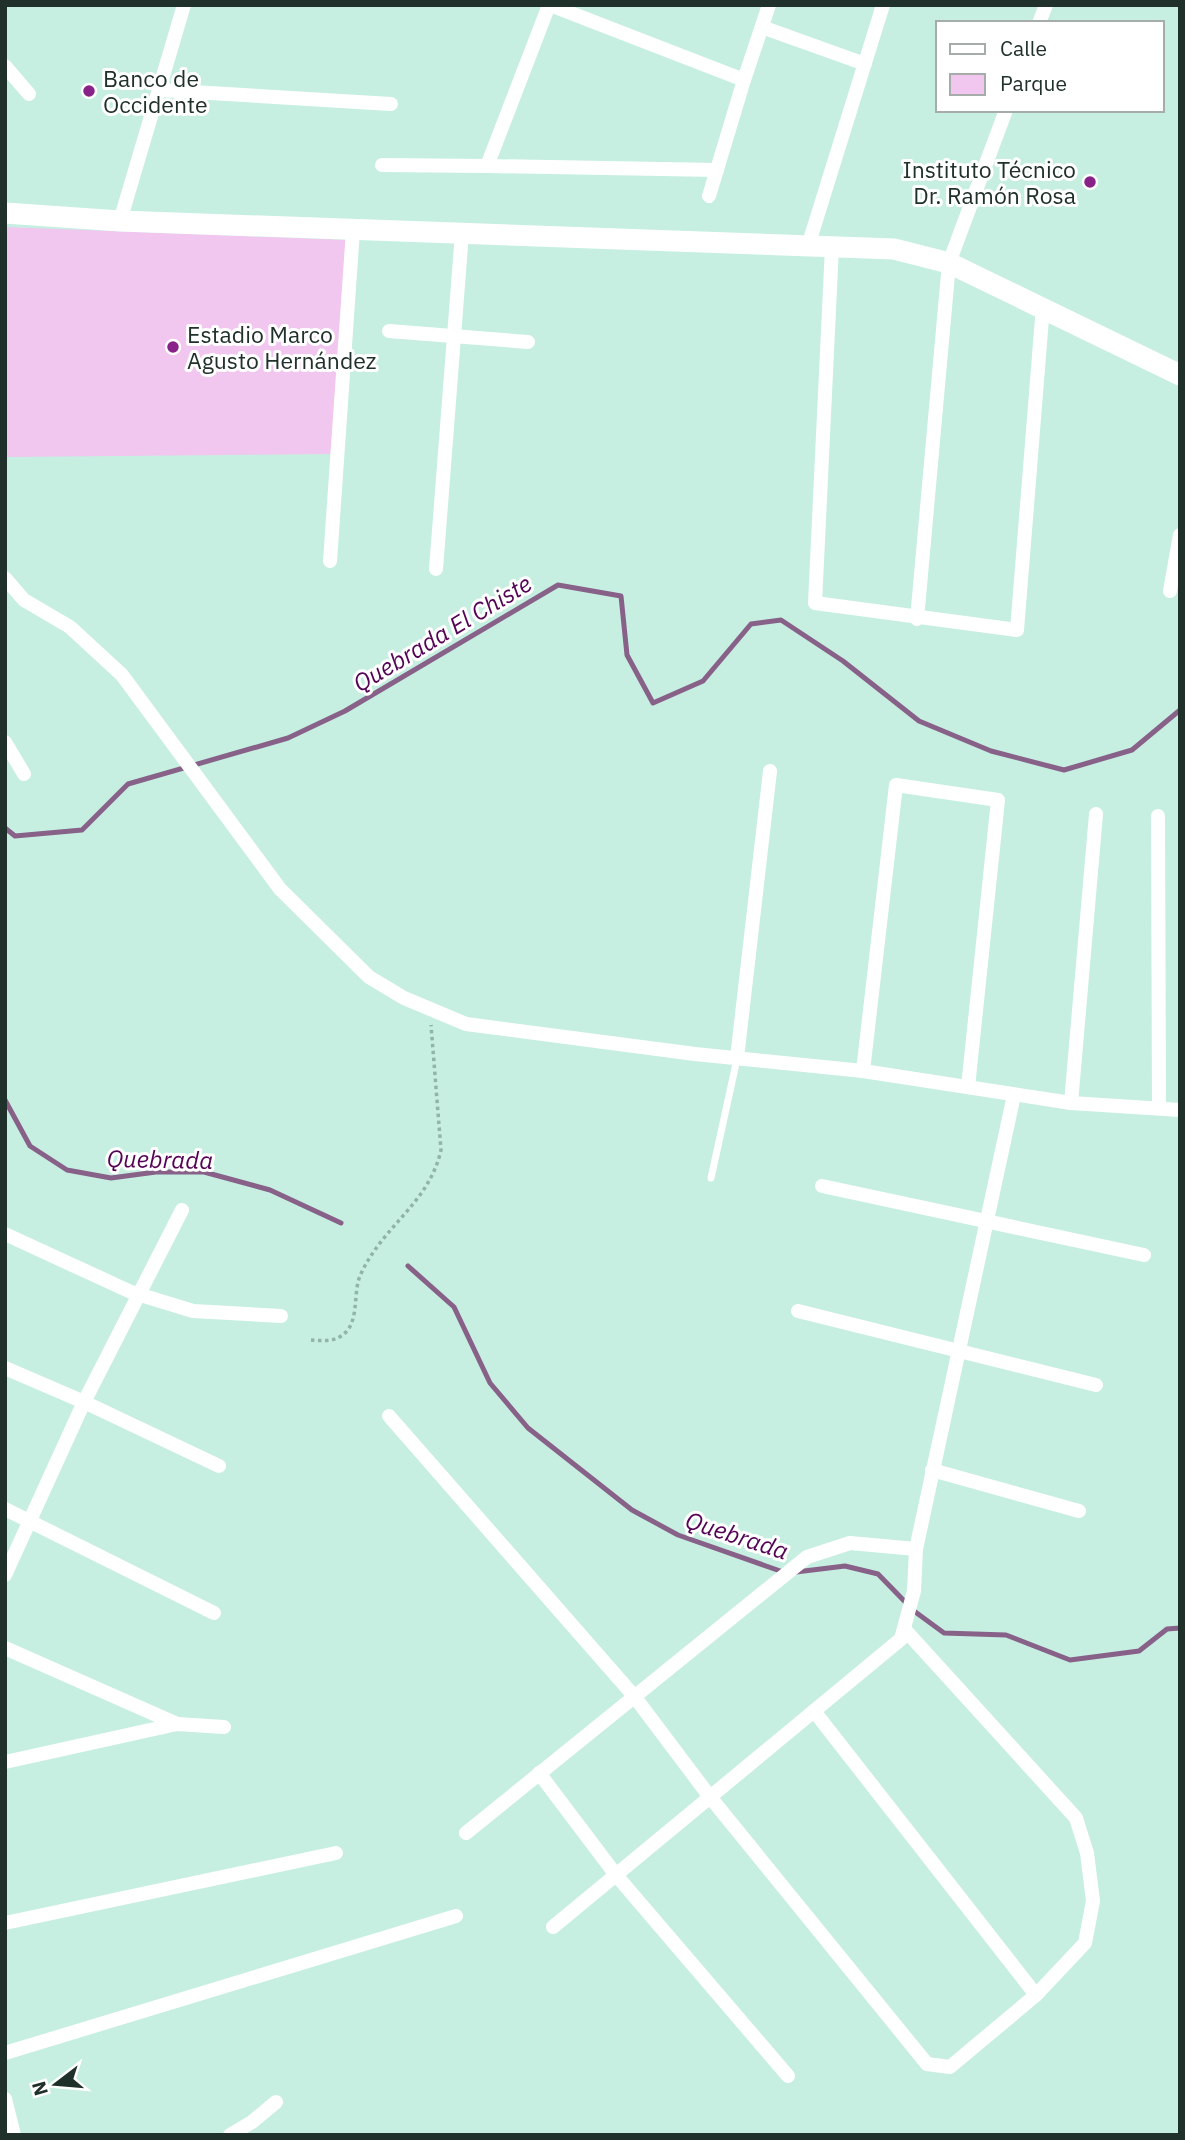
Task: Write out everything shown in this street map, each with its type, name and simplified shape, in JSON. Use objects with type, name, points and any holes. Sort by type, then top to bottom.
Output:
[{"type":"street","points":[[120,221],[184,5]]},
{"type":"street","points":[[487,166],[549,5],[744,80]]},
{"type":"street","points":[[709,196],[769,5]]},
{"type":"street","points":[[808,246],[883,5]]},
{"type":"street","points":[[762,27],[865,64]]},
{"type":"street","points":[[5,66],[29,94]]},
{"type":"street","points":[[160,90],[391,104]]},
{"type":"street","points":[[917,619],[949,263],[1005,112]]},
{"type":"street","points":[[382,165],[717,170]]},
{"type":"street","points":[[5,214],[120,221],[894,249],[949,263],[1043,306],[1180,375]]},
{"type":"street","points":[[330,561],[353,230]]},
{"type":"street","points":[[436,569],[462,233]]},
{"type":"street","points":[[832,247],[816,603],[917,619],[1017,630],[1043,306]]},
{"type":"street","points":[[389,331],[528,342]]},
{"type":"street","points":[[1170,591],[1180,535]]},
{"type":"street","points":[[5,578],[24,600],[70,627],[122,675],[280,889],[369,977],[404,998],[466,1024],[863,1071],[1071,1102],[1180,1110]]},
{"type":"street","points":[[5,742],[24,774]]},
{"type":"street","points":[[737,1058],[770,771]]},
{"type":"street","points":[[863,1071],[896,785],[998,800],[968,1087]]},
{"type":"street","points":[[1071,1102],[1096,814]]},
{"type":"street","points":[[1158,817],[1159,1108]]},
{"type":"street","points":[[553,1927],[901,1639],[906,1631],[914,1591],[916,1549],[1014,1095]]},
{"type":"street","points":[[822,1186],[1144,1255]]},
{"type":"street","points":[[5,1575],[85,1402],[182,1210]]},
{"type":"street","points":[[5,1234],[139,1295],[193,1311],[281,1316]]},
{"type":"street","points":[[798,1311],[1096,1385]]},
{"type":"street","points":[[5,1368],[85,1402],[219,1466]]},
{"type":"street","points":[[389,1416],[634,1696],[710,1797],[927,2064],[950,2067],[1036,1995],[1085,1943],[1093,1901],[1087,1853],[1076,1818],[906,1631]]},
{"type":"street","points":[[932,1470],[1079,1511]]},
{"type":"street","points":[[5,1509],[214,1613]]},
{"type":"street","points":[[466,1833],[807,1557],[850,1543],[916,1549]]},
{"type":"street","points":[[5,1648],[177,1724]]},
{"type":"street","points":[[814,1711],[1036,1995]]},
{"type":"street","points":[[5,1762],[177,1724],[224,1727]]},
{"type":"street","points":[[539,1773],[616,1875],[788,2076]]},
{"type":"street","points":[[5,1923],[336,1853]]},
{"type":"street","points":[[5,2053],[456,1916]]},
{"type":"street","points":[[5,2099],[14,2135]]},
{"type":"street","points":[[230,2135],[252,2122],[276,2102]]},
{"type":"lane","points":[[711,1178],[737,1058]]},
{"type":"path","points":[[311,1340],[330,1341],[345,1333],[353,1321],[354,1294],[372,1253],[423,1194],[437,1168],[441,1150],[429,1009]]},
{"type":"green space","name":"Estadio Marco Agusto Hernández","points":[[5,227],[348,240],[333,454],[5,457]]},
{"type":"waterway","name":"Quebrada El Chiste","points":[[5,828],[15,836],[82,830],[128,784],[288,738],[345,711],[558,585],[621,596],[627,655],[653,703],[703,681],[751,624],[781,620],[843,661],[919,721],[991,751],[1064,770],[1132,750],[1180,710]]},
{"type":"waterway","name":"Quebrada","points":[[5,1100],[30,1146],[67,1170],[111,1178],[156,1172],[204,1172],[270,1190],[341,1223]]},
{"type":"waterway","name":"Quebrada","points":[[408,1266],[454,1307],[490,1383],[528,1428],[632,1510],[678,1535],[786,1573]]},
{"type":"waterway","name":"Quebrada","points":[[796,1572],[845,1566],[878,1574],[914,1611],[944,1633],[1006,1635],[1070,1660],[1139,1651],[1167,1629],[1180,1628]]},
{"type":"place","name":"Banco de Occidente","points":[[89,91]]},
{"type":"place","name":"Instituto Técnico Dr. Ramón Rosa","points":[[1090,182]]},
{"type":"place","name":"Estadio Marco Agusto Hernández","points":[[173,347]]}]
